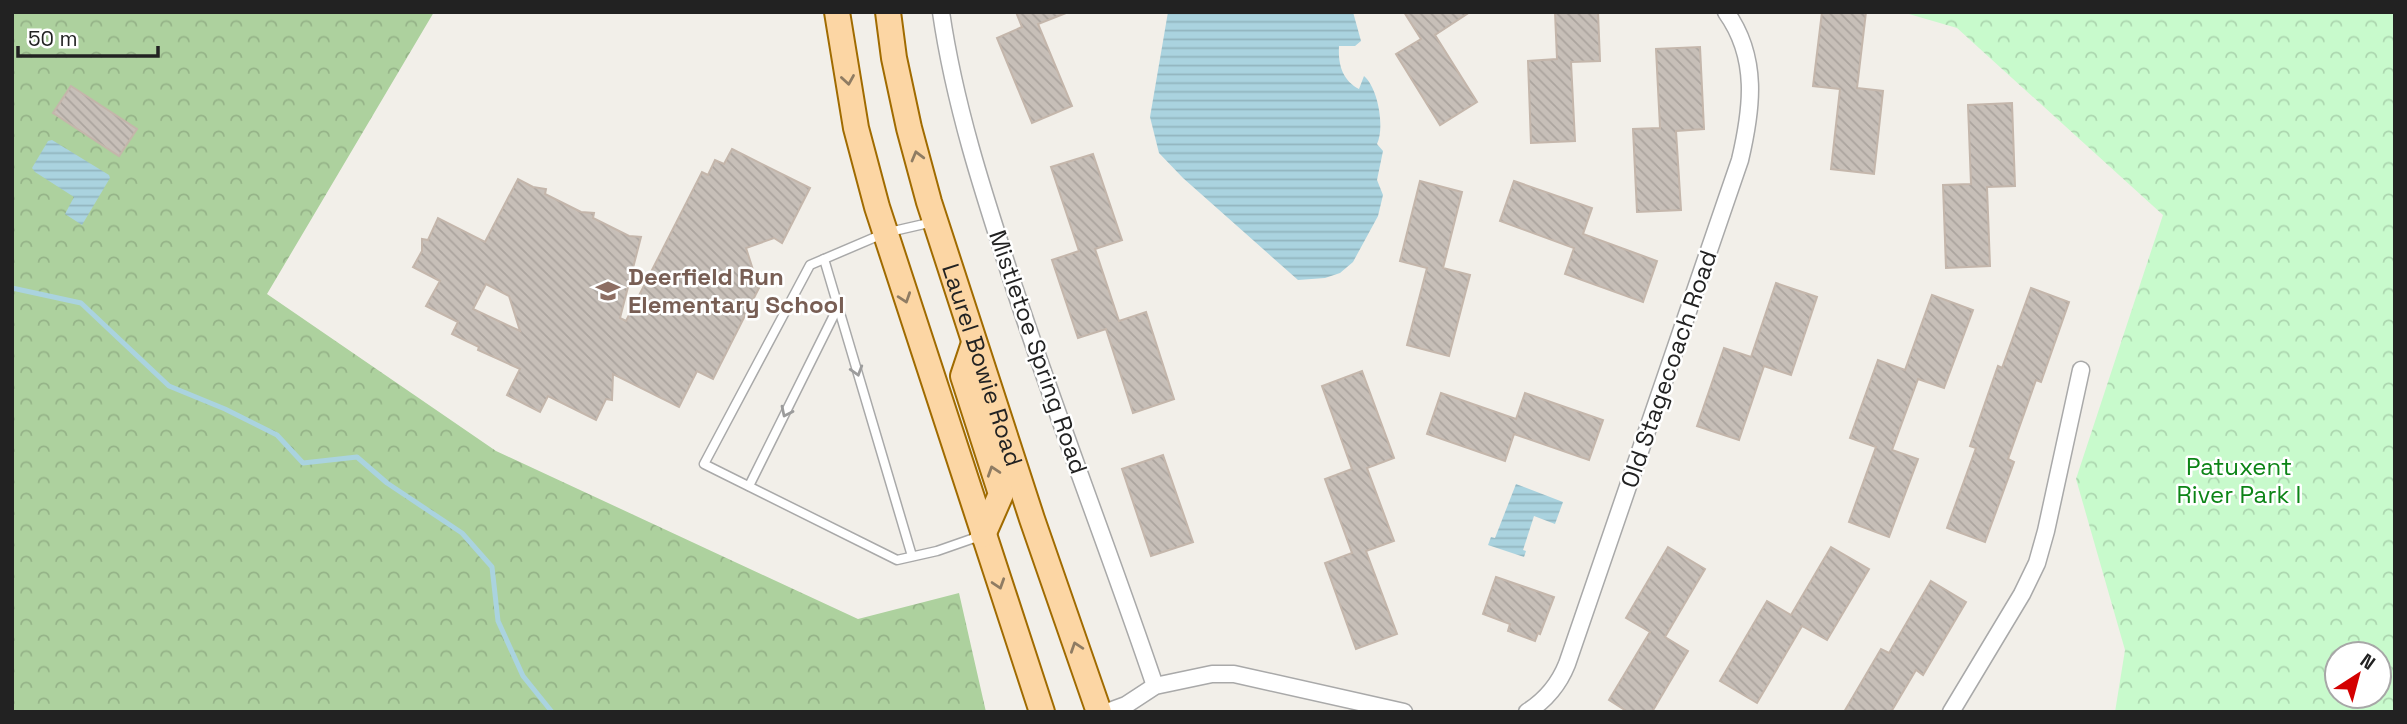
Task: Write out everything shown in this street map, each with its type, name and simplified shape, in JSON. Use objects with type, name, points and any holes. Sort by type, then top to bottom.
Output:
[{"type":"main road","name":"Laurel Bowie Road","points":[[837,12],[856,128],[885,233],[1042,712]]},
{"type":"main road","name":"Laurel Bowie Road","points":[[888,12],[894,58],[909,128],[936,221],[1032,519],[1099,712]]},
{"type":"main road","points":[[974,343],[963,376],[1001,495],[983,535]]},
{"type":"street","name":"Mistletoe Spring Road","points":[[941,12],[956,93],[973,160],[1038,359],[1111,555],[1155,686]]},
{"type":"street","name":"Old Stagecoach Road","points":[[1527,712],[1553,689],[1567,664],[1740,160],[1750,115],[1750,81],[1742,44],[1726,12]]},
{"type":"street","points":[[1951,712],[2022,594],[2037,563],[2081,370]]},
{"type":"street","points":[[1107,712],[1126,705],[1155,686],[1212,674],[1234,674],[1404,712]]},
{"type":"lane","points":[[936,221],[885,233],[810,265],[704,464],[897,560],[937,551],[983,535]]},
{"type":"lane","points":[[824,259],[912,556]]},
{"type":"lane","points":[[749,486],[838,307]]},
{"type":"green space","points":[[12,12],[434,12],[267,294],[496,451],[858,619],[959,593],[986,712],[12,712]]},
{"type":"green space","name":"Patuxent River Park I","points":[[1902,12],[2395,12],[2395,712],[2115,712],[2125,650],[2076,479],[2163,215],[1957,28]]},
{"type":"water","points":[[1168,12],[1353,12],[1361,41],[1355,46],[1339,46],[1339,59],[1342,71],[1349,81],[1359,89],[1364,76],[1376,98],[1380,118],[1377,144],[1383,151],[1377,180],[1383,195],[1378,216],[1353,262],[1340,273],[1325,278],[1298,280],[1183,178],[1159,153],[1150,117]]},
{"type":"water","points":[[52,140],[109,175],[110,178],[82,225],[65,214],[74,197],[32,168],[48,141]]},
{"type":"water","points":[[1516,484],[1563,502],[1555,524],[1534,516],[1523,550],[1526,551],[1524,557],[1488,545],[1491,537],[1495,538]]},
{"type":"building","points":[[1016,12],[1066,13],[1038,24],[1072,106],[1032,123],[997,38],[1022,27]]},
{"type":"building","points":[[1404,12],[1470,12],[1435,35],[1477,102],[1440,125],[1396,54],[1421,39]]},
{"type":"building","points":[[1555,12],[1598,12],[1600,61],[1571,62],[1575,141],[1531,143],[1528,61],[1557,59]]},
{"type":"building","points":[[1822,12],[1866,12],[1857,88],[1883,91],[1874,174],[1831,169],[1840,89],[1813,86]]},
{"type":"building","points":[[1700,47],[1704,129],[1676,131],[1681,210],[1637,212],[1633,129],[1660,128],[1656,49]]},
{"type":"building","points":[[71,86],[137,129],[119,156],[53,113]]},
{"type":"building","points":[[2012,103],[2015,186],[1987,187],[1990,266],[1946,268],[1943,185],[1971,184],[1968,105]]},
{"type":"building","points":[[732,149],[810,188],[782,243],[774,238],[746,248],[755,276],[763,280],[713,379],[697,371],[679,407],[613,374],[612,400],[606,399],[596,420],[548,396],[540,412],[507,395],[520,369],[478,350],[479,347],[452,334],[458,322],[426,306],[440,281],[413,267],[422,251],[422,239],[428,240],[438,218],[485,242],[518,179],[533,187],[546,189],[545,194],[581,212],[594,213],[593,218],[629,236],[641,237],[620,318],[626,321],[702,172],[708,175],[715,160],[724,164]],"holes":[[[486,284],[509,296],[520,331],[473,309]]]},
{"type":"building","points":[[1093,154],[1122,240],[1095,249],[1119,321],[1146,312],[1174,399],[1133,413],[1106,329],[1078,338],[1052,260],[1079,251],[1051,167]]},
{"type":"building","points":[[1420,181],[1462,192],[1443,268],[1470,275],[1449,356],[1407,345],[1427,268],[1400,261]]},
{"type":"building","points":[[1514,181],[1592,208],[1583,234],[1657,261],[1643,302],[1565,274],[1574,248],[1500,221]]},
{"type":"building","points":[[1776,283],[1817,297],[1791,375],[1764,366],[1739,440],[1697,426],[1724,348],[1751,357]]},
{"type":"building","points":[[2031,288],[2069,302],[2041,382],[2036,380],[2008,459],[2014,462],[1985,542],[1947,528],[1976,448],[1970,446],[1998,366],[2002,368]]},
{"type":"building","points":[[1932,295],[1973,310],[1944,388],[1918,379],[1892,450],[1918,459],[1889,537],[1849,522],[1876,447],[1850,438],[1878,360],[1905,370]]},
{"type":"building","points":[[1362,371],[1394,458],[1367,468],[1394,541],[1366,551],[1397,634],[1356,649],[1325,563],[1352,553],[1325,479],[1352,469],[1322,386]]},
{"type":"building","points":[[1441,393],[1516,419],[1525,393],[1603,420],[1589,460],[1514,434],[1505,461],[1427,434]]},
{"type":"building","points":[[1163,455],[1193,542],[1151,556],[1122,469]]},
{"type":"building","points":[[1668,547],[1705,569],[1665,637],[1688,651],[1652,712],[1628,712],[1609,700],[1650,632],[1626,618]]},
{"type":"building","points":[[1831,547],[1869,569],[1827,640],[1802,626],[1757,703],[1720,681],[1767,601],[1791,615]]},
{"type":"building","points":[[1496,577],[1554,597],[1535,641],[1508,631],[1510,624],[1483,614]]},
{"type":"building","points":[[1931,581],[1966,602],[1923,675],[1916,670],[1891,712],[1844,712],[1881,649],[1889,653]]},
{"type":"waterway","points":[[12,288],[81,303],[169,386],[225,409],[277,435],[303,463],[357,457],[387,483],[462,533],[492,567],[498,621],[523,676],[552,712]]},
{"type":"place","name":"Deerfield Run Elementary School","points":[[608,291]]}]
